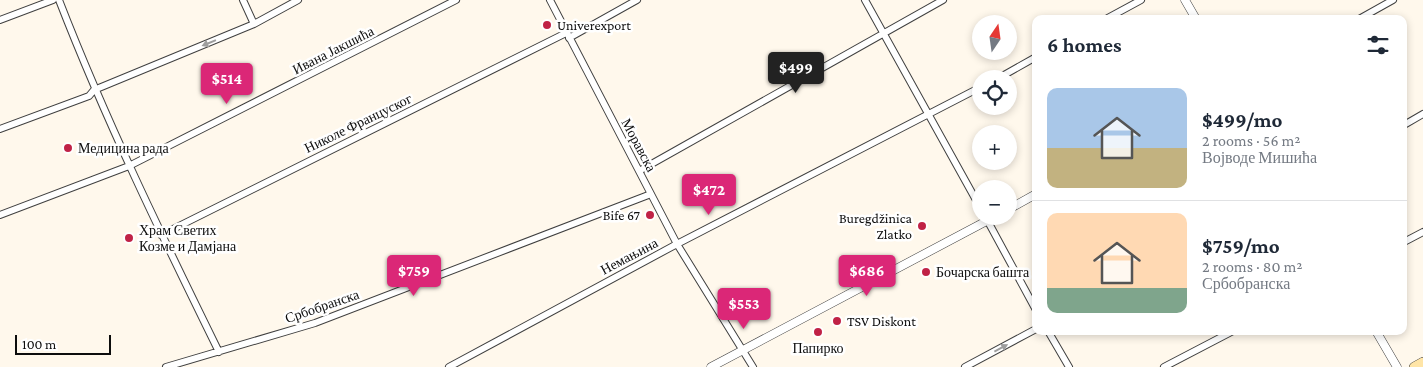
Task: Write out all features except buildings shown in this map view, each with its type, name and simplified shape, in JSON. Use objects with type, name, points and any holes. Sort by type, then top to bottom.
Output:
[{"type":"main road","points":[[1414,367],[1423,362]]},
{"type":"street","points":[[0,20],[53,0]]},
{"type":"street","points":[[59,0],[94,90],[161,235],[219,352]]},
{"type":"street","points":[[243,0],[254,24]]},
{"type":"street","points":[[0,130],[89,96],[94,90],[254,24],[298,0]]},
{"type":"street","name":"Ивана Јакшића","points":[[0,215],[129,166],[456,0]]},
{"type":"street","name":"Моравска","points":[[550,0],[567,36],[677,244],[753,367]]},
{"type":"street","name":"Николе Француског","points":[[161,235],[637,0]]},
{"type":"street","points":[[865,0],[972,192]]},
{"type":"street","points":[[639,170],[943,0]]},
{"type":"street","points":[[1113,15],[1141,0]]},
{"type":"street","points":[[1185,0],[1194,15]]},
{"type":"street","points":[[1366,15],[1393,0]]},
{"type":"street","points":[[1012,70],[1032,59]]},
{"type":"street","name":"Немањина","points":[[449,367],[677,244],[972,92]]},
{"type":"street","points":[[1407,123],[1423,114]]},
{"type":"street","name":"Србобранска","points":[[166,367],[315,324],[651,194]]},
{"type":"street","points":[[1017,205],[1032,196]]},
{"type":"street","points":[[711,367],[975,225]]},
{"type":"street","points":[[989,225],[1032,303]]},
{"type":"street","points":[[1407,240],[1423,232]]},
{"type":"street","points":[[965,367],[1032,331]]},
{"type":"street","points":[[1050,335],[1069,367]]},
{"type":"street","points":[[1164,367],[1225,335]]},
{"type":"street","points":[[1378,335],[1397,367]]},
{"type":"place","name":"Univerexport","points":[[547,25]]},
{"type":"place","name":"Медицина рада","points":[[68,148]]},
{"type":"place","name":"Bife 67","points":[[650,215]]},
{"type":"place","name":"Buregdžinica Zlatko","points":[[922,226]]},
{"type":"place","name":"Храм Светих Козме и Дамјана","points":[[129,238]]},
{"type":"place","name":"Бочарска башта","points":[[926,272]]},
{"type":"place","name":"TSV Diskont","points":[[837,321]]},
{"type":"place","name":"Папирко","points":[[818,332]]}]
